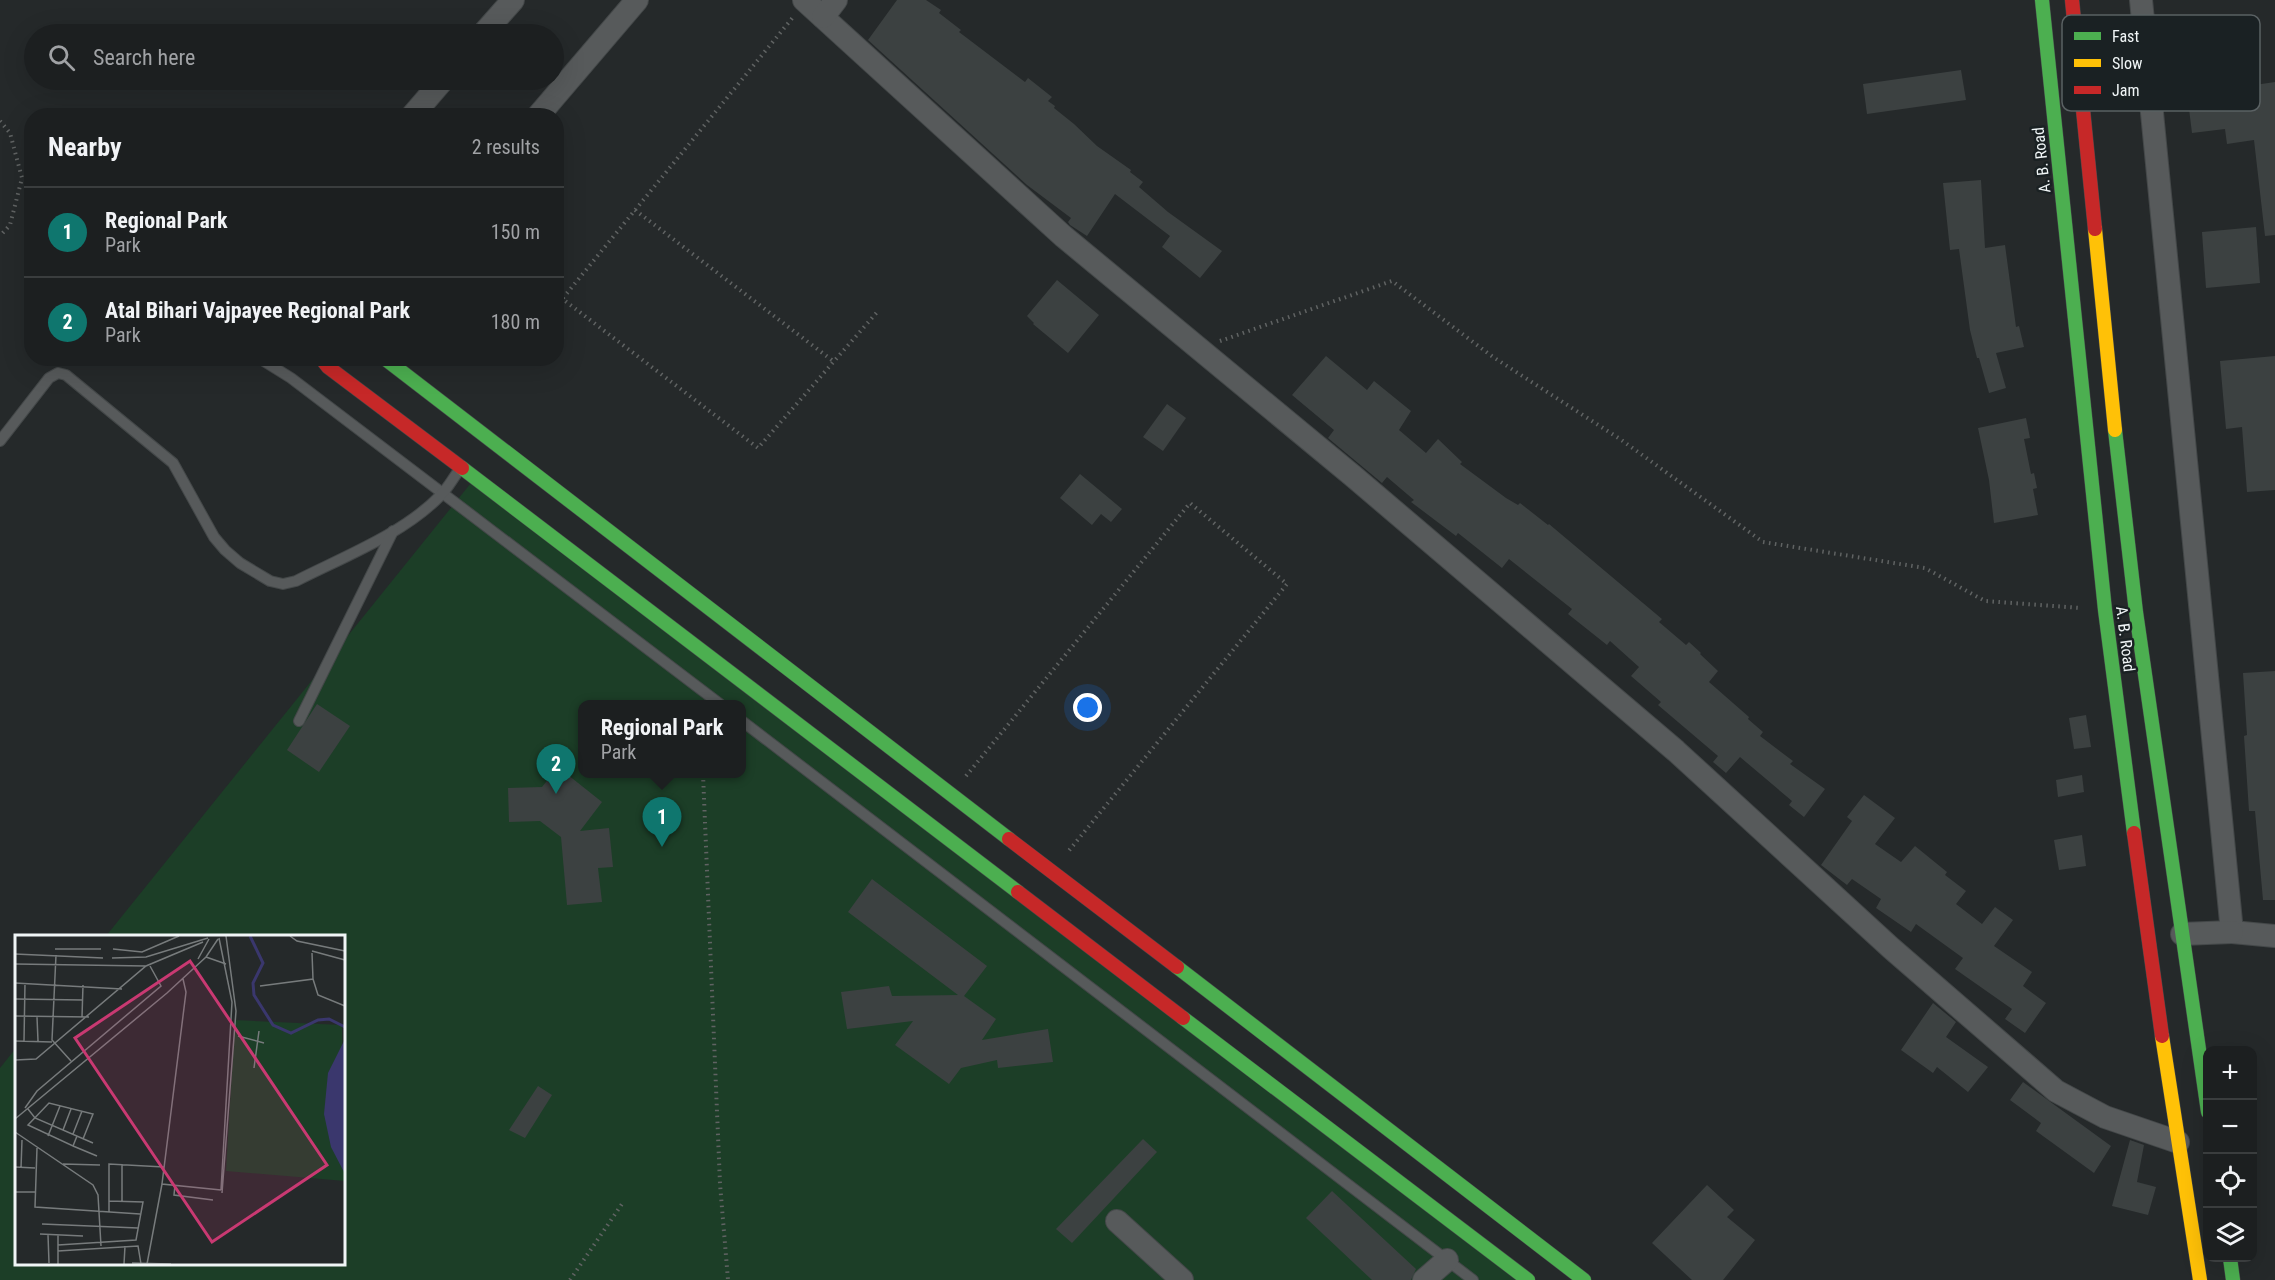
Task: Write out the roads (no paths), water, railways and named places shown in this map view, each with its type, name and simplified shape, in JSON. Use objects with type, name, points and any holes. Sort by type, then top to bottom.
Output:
[{"type":"street","points":[[492,24],[513,0]]},
{"type":"street","name":"A. B. Road","points":[[2042,0],[2105,610],[2148,945],[2200,1280]]},
{"type":"street","name":"A. B. Road","points":[[2073,0],[2074,15]]},
{"type":"street","points":[[2141,0],[2142,15]]},
{"type":"street","points":[[564,84],[630,2]]},
{"type":"street","points":[[817,5],[1063,236],[1353,476],[1676,751],[1891,948],[2056,1091],[2105,1117],[2178,1142]]},
{"type":"street","points":[[419,108],[434,90]]},
{"type":"street","points":[[544,108],[559,90]]},
{"type":"street","name":"A. B. Road","points":[[2084,111],[2117,448],[2136,612],[2206,1100]]},
{"type":"street","points":[[2152,111],[2232,932]]},
{"type":"street","points":[[327,366],[1528,1280]]},
{"type":"street","points":[[394,366],[1584,1280]]},
{"type":"street","points":[[2182,934],[2232,932],[2275,936]]},
{"type":"street","points":[[1117,1221],[1182,1280]]},
{"type":"street","points":[[1424,1280],[1447,1260]]},
{"type":"street","points":[[2230,1262],[2233,1280]]},
{"type":"lane","points":[[272,366],[291,378],[713,700]]},
{"type":"lane","points":[[0,441],[50,378],[58,373],[66,375],[173,463],[214,537],[240,564],[270,582],[283,584],[296,581],[394,531],[432,504],[461,467]]},
{"type":"lane","points":[[298,721],[394,531]]},
{"type":"lane","points":[[746,725],[1473,1280]]},
{"type":"place","name":"Atal Bihari Vajpayee Regional Park","points":[[556,794]]},
{"type":"place","name":"Regional Park","points":[[662,847]]}]
